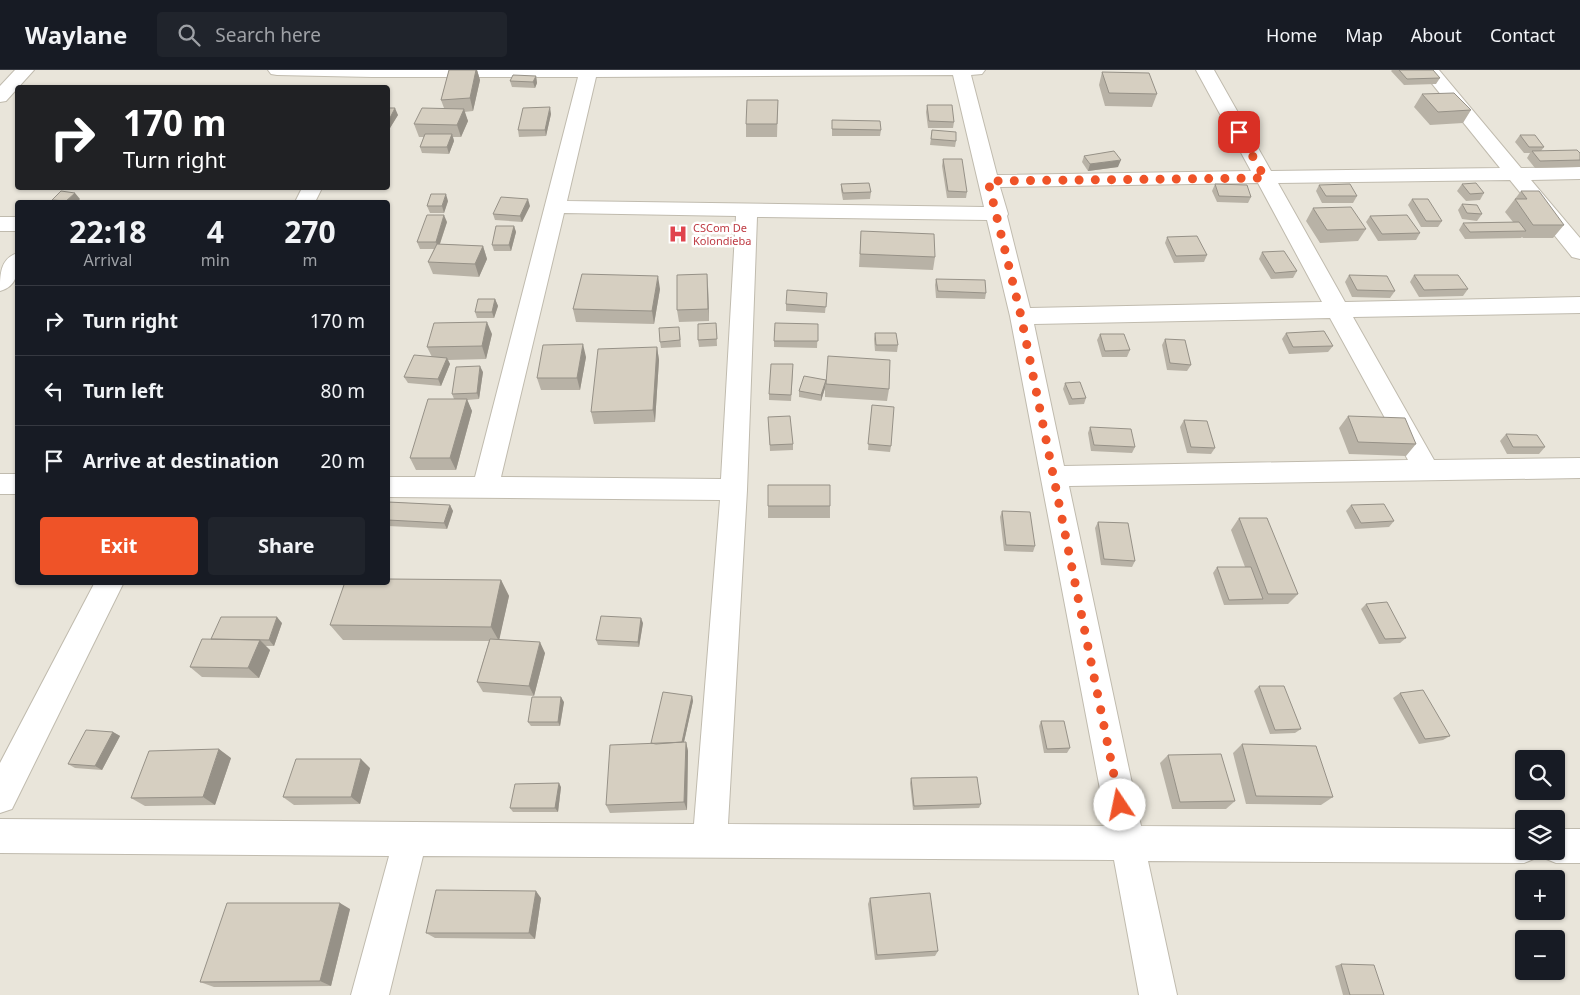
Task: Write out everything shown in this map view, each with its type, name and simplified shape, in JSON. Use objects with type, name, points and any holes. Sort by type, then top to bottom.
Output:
[{"type":"street","points":[[0,98],[26,70]]},
{"type":"street","points":[[277,70],[369,76],[589,70],[976,70]]},
{"type":"street","points":[[485,489],[589,70]]},
{"type":"street","points":[[961,70],[998,214],[1021,316],[1158,995]]},
{"type":"street","points":[[1205,70],[1426,470]]},
{"type":"street","points":[[1430,70],[1580,252]]},
{"type":"street","points":[[988,181],[1580,173]]},
{"type":"street","points":[[555,207],[998,214]]},
{"type":"street","points":[[710,840],[734,490],[747,209]]},
{"type":"street","points":[[0,224],[15,224]]},
{"type":"street","points":[[0,284],[15,264]]},
{"type":"street","points":[[1021,316],[1580,305]]},
{"type":"street","points":[[1053,476],[1580,468]]},
{"type":"street","points":[[0,484],[15,484]]},
{"type":"street","points":[[390,487],[734,490]]},
{"type":"street","points":[[0,797],[108,585]]},
{"type":"street","points":[[0,836],[1515,846]]},
{"type":"street","points":[[370,995],[410,839]]},
{"type":"street","points":[[1565,846],[1580,846]]},
{"type":"shaded area","points":[[0,70],[1580,70],[1580,995],[0,995]]},
{"type":"building","points":[[449,70],[476,70],[470,98],[441,100]]},
{"type":"building","points":[[1399,70],[1433,70],[1440,78],[1407,79]]},
{"type":"building","points":[[1102,72],[1149,73],[1157,94],[1109,93]]},
{"type":"building","points":[[513,75],[536,76],[533,82],[510,81]]},
{"type":"building","points":[[1454,93],[1471,110],[1438,112],[1422,94]]},
{"type":"building","points":[[747,100],[778,100],[777,124],[746,124]]},
{"type":"building","points":[[927,105],[952,105],[954,122],[929,121]]},
{"type":"building","points":[[550,107],[545,130],[518,130],[523,108]]},
{"type":"building","points":[[390,108],[395,108],[390,118]]},
{"type":"building","points":[[422,108],[464,109],[457,125],[414,124]]},
{"type":"building","points":[[832,120],[880,121],[881,130],[832,129]]},
{"type":"building","points":[[932,130],[956,132],[956,141],[931,139]]},
{"type":"building","points":[[425,134],[452,134],[447,147],[420,147]]},
{"type":"building","points":[[1520,135],[1535,135],[1544,147],[1529,147]]},
{"type":"building","points":[[1577,150],[1580,153],[1580,160],[1540,161],[1532,151]]},
{"type":"building","points":[[1114,151],[1121,160],[1090,164],[1084,156]]},
{"type":"building","points":[[943,159],[962,159],[967,192],[948,191]]},
{"type":"building","points":[[869,183],[871,192],[843,193],[841,184]]},
{"type":"building","points":[[1476,183],[1484,193],[1470,194],[1462,184]]},
{"type":"building","points":[[1215,184],[1247,185],[1251,197],[1219,196]]},
{"type":"building","points":[[1350,184],[1357,196],[1326,196],[1319,185]]},
{"type":"building","points":[[61,191],[75,193],[67,200],[52,200]]},
{"type":"building","points":[[1521,191],[1539,191],[1564,225],[1533,225],[1515,199],[1527,199]]},
{"type":"building","points":[[431,194],[446,194],[442,206],[427,206]]},
{"type":"building","points":[[501,197],[528,199],[520,216],[493,214]]},
{"type":"building","points":[[1412,199],[1428,199],[1442,221],[1426,221]]},
{"type":"building","points":[[1462,204],[1477,205],[1482,214],[1467,213]]},
{"type":"building","points":[[1351,207],[1366,229],[1327,230],[1313,208]]},
{"type":"building","points":[[427,215],[444,215],[436,242],[417,242]]},
{"type":"building","points":[[1407,215],[1420,233],[1382,234],[1370,216]]},
{"type":"building","points":[[1519,222],[1526,231],[1470,232],[1463,223]]},
{"type":"building","points":[[496,226],[514,226],[509,245],[492,245]]},
{"type":"building","points":[[861,231],[934,234],[935,257],[860,254]]},
{"type":"building","points":[[1197,236],[1207,255],[1176,256],[1167,237]]},
{"type":"building","points":[[437,244],[483,246],[475,264],[428,262]]},
{"type":"building","points":[[1284,251],[1297,271],[1275,273],[1262,252]]},
{"type":"building","points":[[582,274],[658,276],[652,311],[573,309]]},
{"type":"building","points":[[707,274],[708,309],[677,310],[677,275]]},
{"type":"building","points":[[1349,275],[1387,276],[1395,291],[1357,290]]},
{"type":"building","points":[[1414,275],[1458,275],[1468,289],[1424,290]]},
{"type":"building","points":[[936,279],[985,280],[986,293],[938,291]]},
{"type":"building","points":[[787,290],[827,293],[826,307],[786,304]]},
{"type":"building","points":[[478,299],[495,299],[492,312],[475,312]]},
{"type":"building","points":[[487,322],[482,346],[427,347],[434,323]]},
{"type":"building","points":[[716,323],[717,339],[698,340],[698,324]]},
{"type":"building","points":[[775,323],[818,324],[818,341],[774,341]]},
{"type":"building","points":[[679,327],[680,340],[660,342],[659,328]]},
{"type":"building","points":[[1324,331],[1333,346],[1293,347],[1286,333]]},
{"type":"building","points":[[875,333],[896,333],[898,345],[876,345]]},
{"type":"building","points":[[1100,334],[1124,334],[1130,350],[1105,351]]},
{"type":"building","points":[[1165,339],[1185,340],[1191,365],[1170,363]]},
{"type":"building","points":[[583,344],[577,378],[537,378],[543,345]]},
{"type":"building","points":[[657,347],[653,410],[591,412],[598,349]]},
{"type":"building","points":[[414,355],[447,358],[438,379],[404,377]]},
{"type":"building","points":[[828,356],[890,360],[889,389],[826,384]]},
{"type":"building","points":[[771,364],[793,364],[791,395],[769,394]]},
{"type":"building","points":[[480,366],[477,393],[452,394],[456,367]]},
{"type":"building","points":[[804,376],[826,380],[821,395],[799,391]]},
{"type":"building","points":[[1080,382],[1086,398],[1072,399],[1065,383]]},
{"type":"building","points":[[428,399],[467,399],[450,458],[410,458]]},
{"type":"building","points":[[872,405],[894,407],[891,446],[868,444]]},
{"type":"building","points":[[790,416],[793,444],[770,445],[768,417]]},
{"type":"building","points":[[1348,416],[1405,418],[1416,444],[1358,442]]},
{"type":"building","points":[[1184,420],[1207,421],[1215,448],[1191,447]]},
{"type":"building","points":[[1090,427],[1131,429],[1135,447],[1094,445]]},
{"type":"building","points":[[1506,434],[1537,435],[1545,447],[1513,447]]},
{"type":"building","points":[[768,485],[830,485],[830,506],[768,506]]},
{"type":"building","points":[[390,502],[450,505],[444,523],[390,520]]},
{"type":"building","points":[[1384,504],[1394,521],[1361,523],[1351,505]]},
{"type":"building","points":[[1002,511],[1030,512],[1035,546],[1006,545]]},
{"type":"building","points":[[1239,518],[1267,518],[1298,594],[1268,594]]},
{"type":"building","points":[[1098,522],[1128,523],[1135,561],[1104,559]]},
{"type":"building","points":[[1217,567],[1251,567],[1263,599],[1229,600]]},
{"type":"building","points":[[390,579],[501,580],[491,627],[330,625],[344,585],[390,585]]},
{"type":"building","points":[[1387,602],[1406,638],[1385,639],[1366,604]]},
{"type":"building","points":[[601,616],[641,618],[638,642],[596,640]]},
{"type":"building","points":[[221,617],[277,617],[269,640],[211,639]]},
{"type":"building","points":[[202,639],[260,640],[248,668],[190,667]]},
{"type":"building","points":[[490,639],[540,642],[529,686],[477,682]]},
{"type":"building","points":[[1259,686],[1284,686],[1301,729],[1275,730]]},
{"type":"building","points":[[1423,690],[1450,736],[1425,739],[1400,693]]},
{"type":"building","points":[[663,692],[692,696],[682,742],[651,743]]},
{"type":"building","points":[[532,697],[561,697],[558,722],[528,722]]},
{"type":"building","points":[[1041,721],[1064,721],[1070,748],[1047,749]]},
{"type":"building","points":[[86,730],[113,732],[95,766],[68,764]]},
{"type":"building","points":[[686,742],[684,802],[606,805],[610,745]]},
{"type":"building","points":[[1242,744],[1316,746],[1333,797],[1256,796]]},
{"type":"building","points":[[219,749],[203,797],[131,798],[149,751]]},
{"type":"building","points":[[1221,754],[1235,801],[1180,802],[1168,755]]},
{"type":"building","points":[[296,759],[361,759],[351,797],[283,797]]},
{"type":"building","points":[[977,777],[981,804],[914,806],[911,778]]},
{"type":"building","points":[[559,783],[555,808],[510,808],[515,784]]},
{"type":"building","points":[[436,890],[536,891],[529,933],[426,933]]},
{"type":"building","points":[[930,893],[938,951],[877,955],[870,898]]},
{"type":"building","points":[[227,903],[340,903],[320,981],[200,982]]},
{"type":"building","points":[[1341,964],[1374,965],[1384,995],[1350,995]]},
{"type":"place","name":"CSCom De Kolondieba","points":[[678,234]]},
{"type":"route","points":[[1120,805],[1021,316],[998,214],[988,181],[1265,178],[1239,132]]}]
